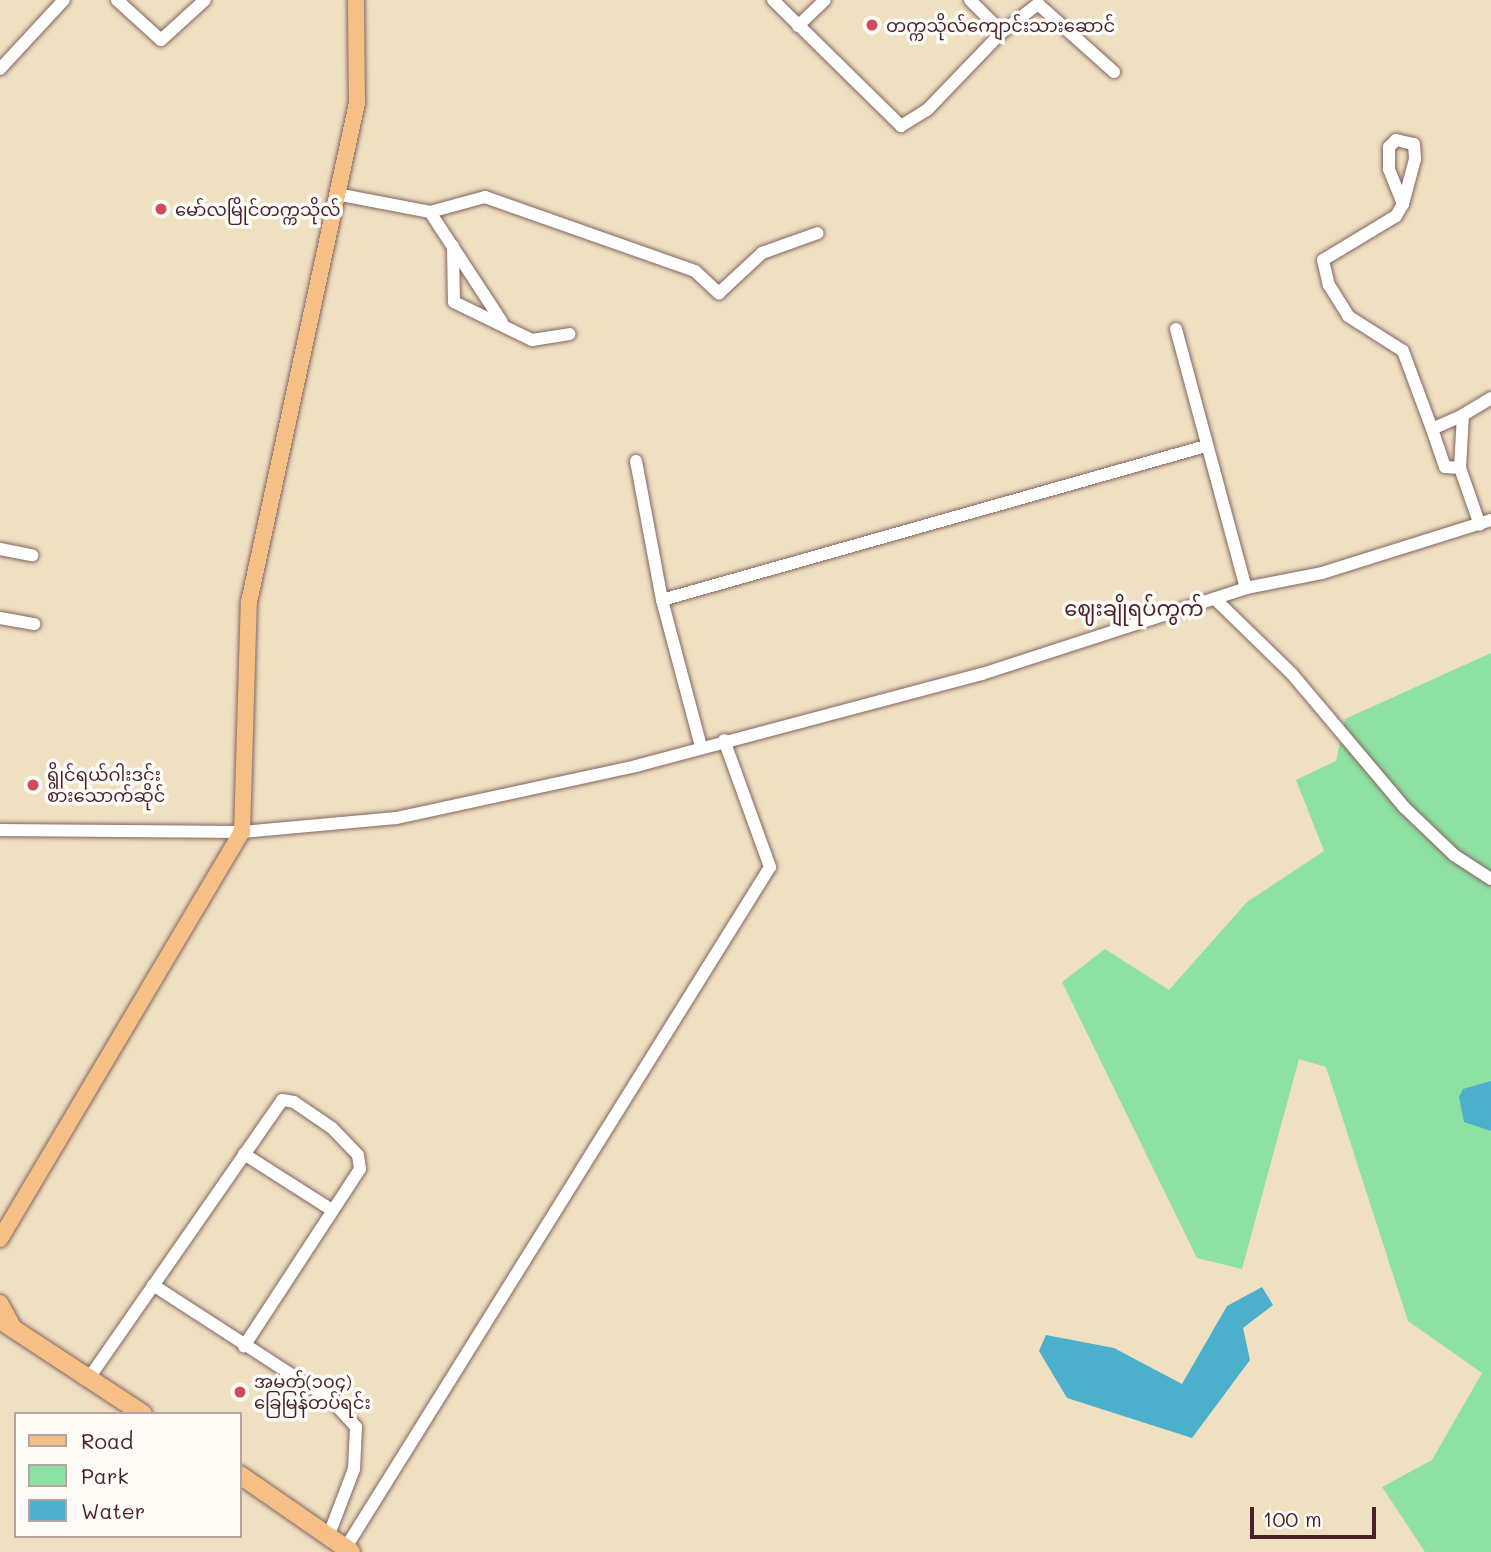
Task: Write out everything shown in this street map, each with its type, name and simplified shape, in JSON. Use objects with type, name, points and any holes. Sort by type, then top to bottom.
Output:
[{"type":"highway","points":[[7,1325],[140,1412]]},
{"type":"highway","points":[[242,1476],[346,1551]]},
{"type":"main road","points":[[1,1238],[242,832],[249,602],[357,103],[356,0]]},
{"type":"main road","points":[[0,1303],[7,1325]]},
{"type":"street","points":[[0,69],[64,0]]},
{"type":"street","points":[[117,0],[161,40],[205,0]]},
{"type":"street","points":[[773,0],[901,126],[927,110],[1002,32],[1038,4],[1114,72]]},
{"type":"street","points":[[798,26],[825,0]]},
{"type":"street","points":[[970,0],[1002,32]]},
{"type":"street","points":[[336,194],[430,212],[485,197],[695,271],[719,293],[762,253],[818,233]]},
{"type":"street","points":[[1403,204],[1396,216],[1323,260],[1329,285],[1348,316],[1403,351],[1445,467],[1460,468]]},
{"type":"street","points":[[430,212],[502,322]]},
{"type":"street","points":[[453,246],[449,297],[535,341],[570,334]]},
{"type":"street","points":[[1177,329],[1246,588]]},
{"type":"street","points":[[1432,429],[1491,398]]},
{"type":"street","points":[[0,830],[242,832],[396,818],[701,747],[982,674],[1216,600],[1246,588],[1322,573],[1486,522],[1460,468],[1463,415]]},
{"type":"street","points":[[662,600],[1206,446]]},
{"type":"street","points":[[636,461],[662,600],[701,747]]},
{"type":"street","points":[[0,549],[32,555]]},
{"type":"street","points":[[1216,600],[1292,674],[1404,807],[1454,855],[1491,879]]},
{"type":"street","points":[[0,618],[34,624]]},
{"type":"street","points":[[346,1551],[770,867],[724,740]]},
{"type":"street","points":[[89,1378],[282,1100],[294,1102],[358,1156],[360,1169],[244,1346]]},
{"type":"street","points":[[244,1154],[332,1210]]},
{"type":"street","points":[[153,1285],[332,1401],[356,1427],[354,1469],[328,1537]]},
{"type":"green space","points":[[1491,653],[1491,1552],[1425,1552],[1382,1487],[1432,1460],[1482,1373],[1408,1321],[1326,1067],[1299,1059],[1242,1269],[1197,1258],[1062,982],[1105,949],[1169,990],[1247,902],[1324,851],[1296,780],[1336,761],[1345,719]]},
{"type":"water","points":[[1491,1081],[1491,1131],[1464,1122],[1459,1097],[1463,1089]]},
{"type":"water","points":[[1262,1287],[1273,1305],[1243,1328],[1250,1360],[1192,1438],[1067,1398],[1039,1351],[1046,1335],[1114,1348],[1182,1384],[1227,1306]]},
{"type":"place","name":"တက္ကသိုလ်ကျောင်းသားဆောင်","points":[[872,25]]},
{"type":"place","name":"မော်လမြိုင်တက္ကသိုလ်","points":[[161,209]]},
{"type":"place","name":"ရွိုင်ရယ်ဂါးဒင်း စားသောက်ဆိုင်","points":[[33,785]]},
{"type":"place","name":"အမှတ်(၁၀၄) ခြေမြန်တပ်ရင်း","points":[[240,1392]]},
{"type":"district","name":"ဈေးချိုရပ်ကွက်","points":[[1134,608]]}]
